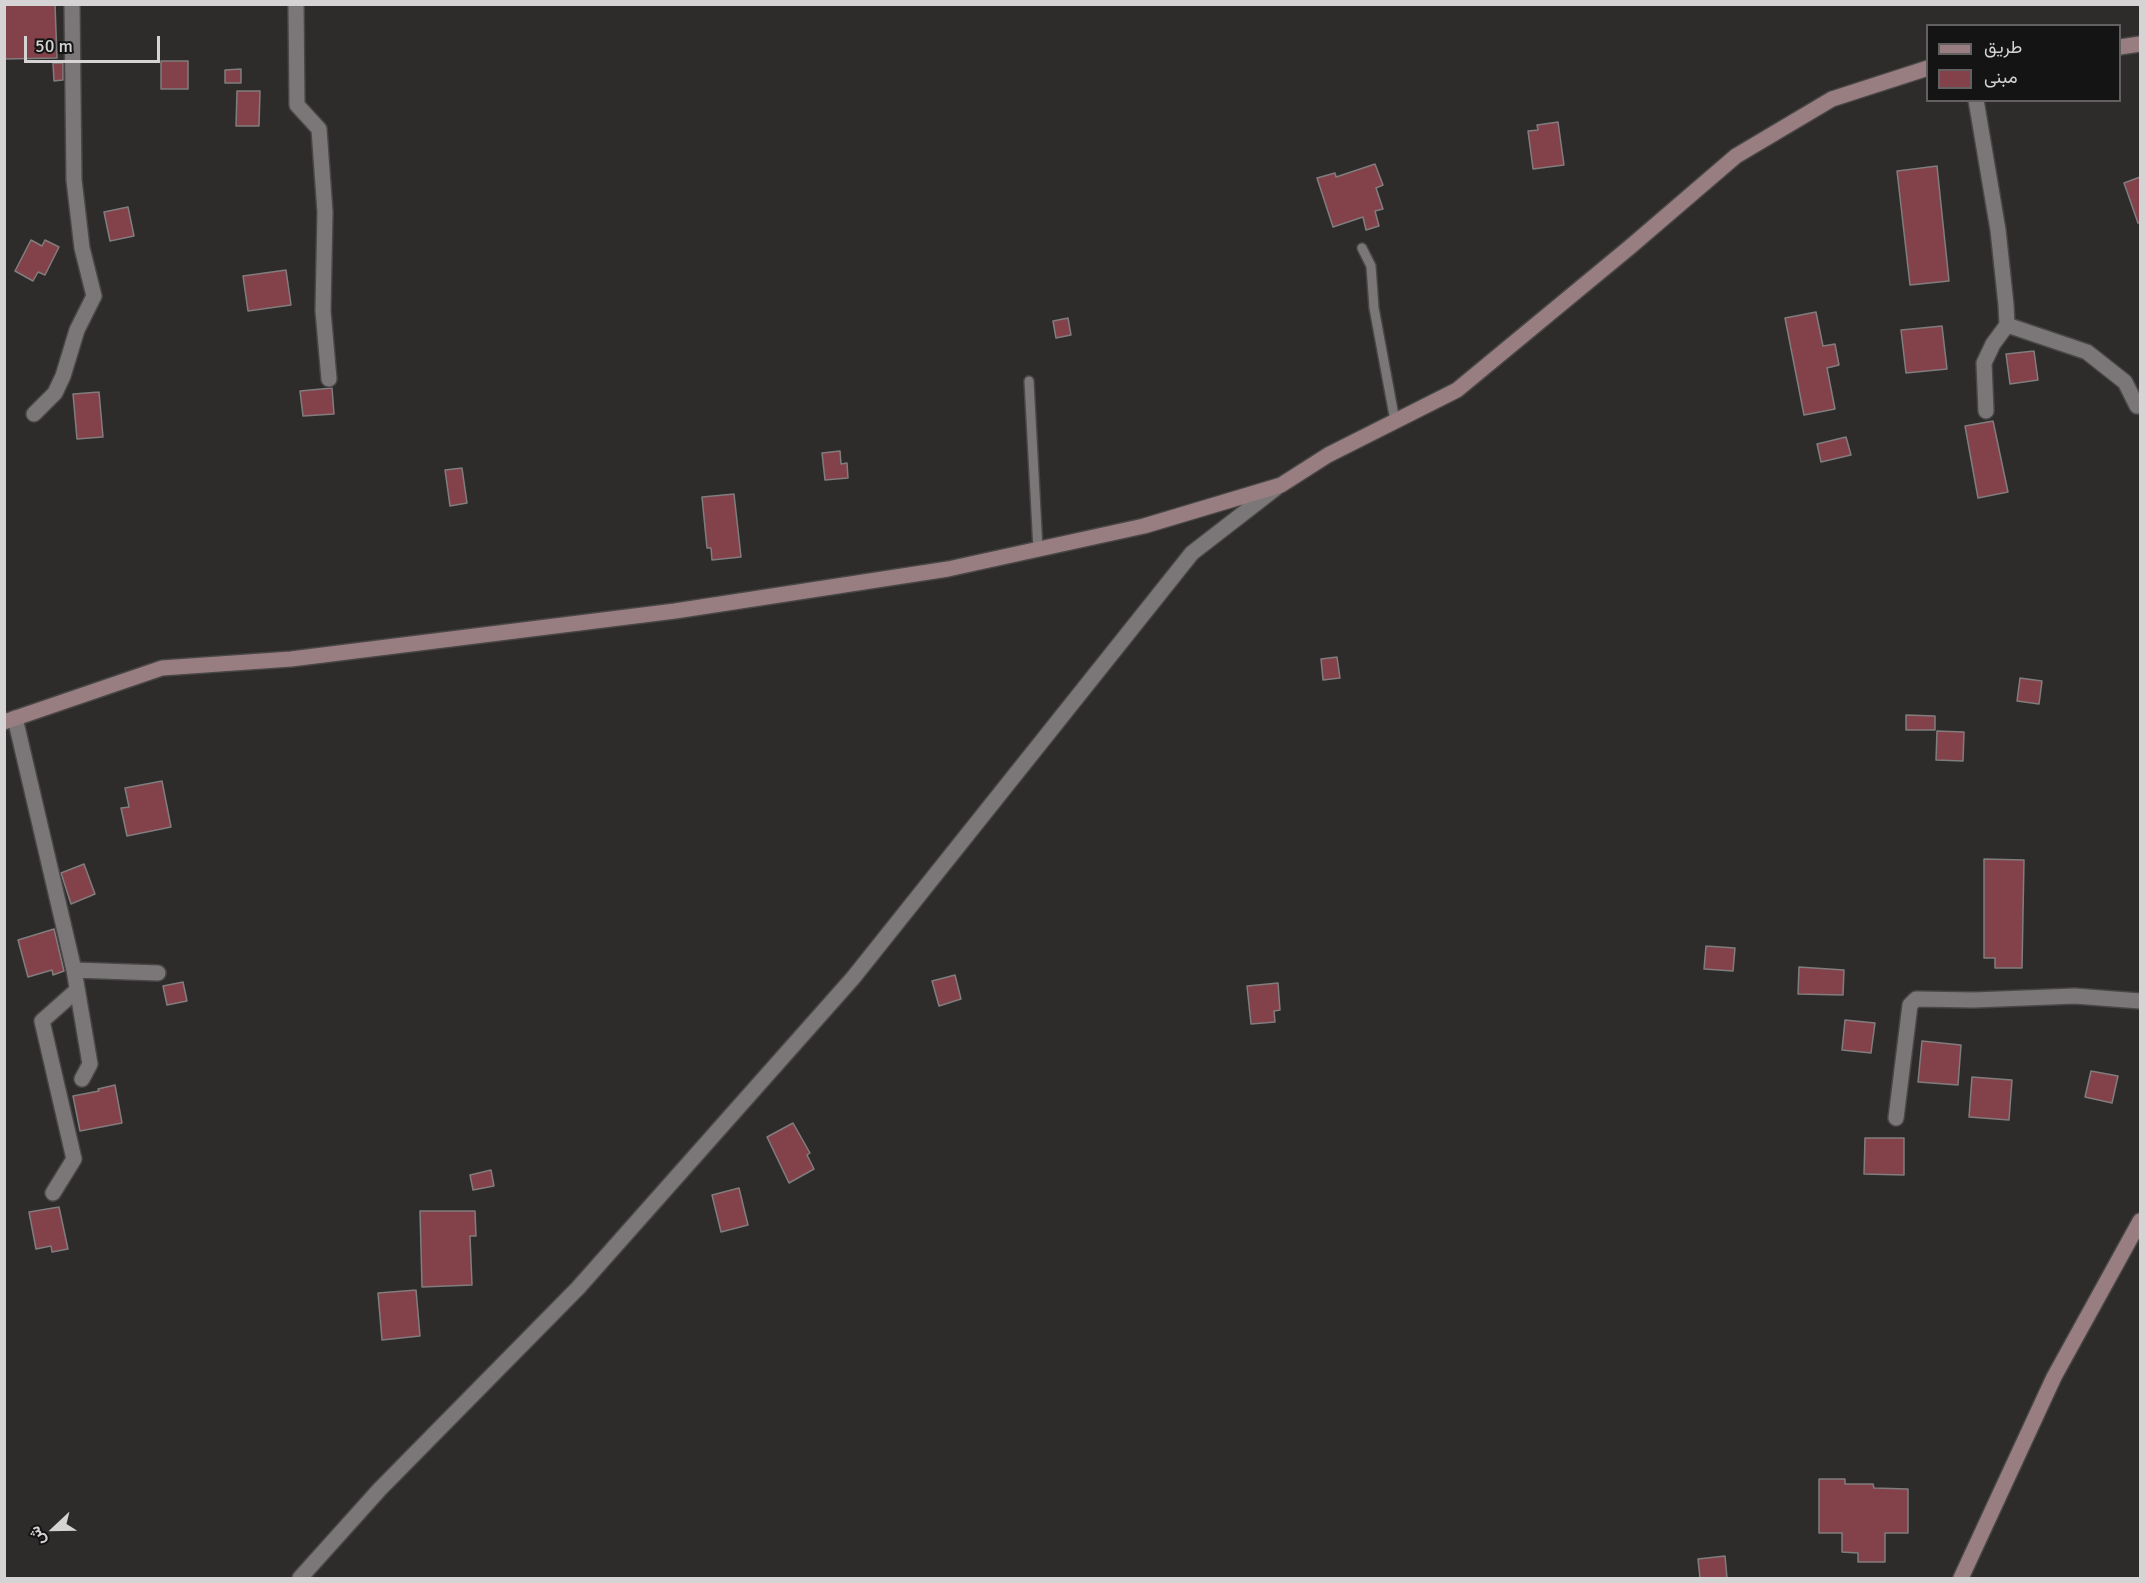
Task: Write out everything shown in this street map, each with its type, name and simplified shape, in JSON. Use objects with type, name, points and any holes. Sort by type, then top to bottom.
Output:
[{"type":"street","points":[[34,414],[55,393],[63,376],[77,330],[94,296],[82,248],[74,180],[72,4]]},
{"type":"street","points":[[296,4],[297,105],[318,129],[320,141],[325,212],[323,311],[329,380]]},
{"type":"street","points":[[2121,47],[2140,44]]},
{"type":"street","points":[[300,1578],[380,1489],[578,1288],[853,978],[1192,553],[1264,495],[1328,455],[1457,390],[1736,156],[1832,99],[1926,69]]},
{"type":"street","points":[[1976,102],[1998,230],[2007,325],[1993,344],[1984,363],[1986,411]]},
{"type":"street","points":[[2007,325],[2087,352],[2125,382],[2137,406],[2140,406]]},
{"type":"street","points":[[82,1079],[90,1064],[74,970],[10,720],[162,668],[291,659],[675,611],[948,569],[1144,526],[1281,484]]},
{"type":"street","points":[[74,970],[158,973]]},
{"type":"street","points":[[53,1193],[74,1159],[42,1021],[77,990]]},
{"type":"street","points":[[1896,1118],[1910,1005],[1916,999],[1974,1000],[2075,996],[2140,1001]]},
{"type":"street","points":[[1961,1578],[2054,1377],[2140,1221]]},
{"type":"lane","points":[[1362,248],[1371,266],[1374,308],[1395,421]]},
{"type":"lane","points":[[1029,381],[1038,549]]},
{"type":"building","points":[[4,4],[55,4],[57,58],[4,59]]},
{"type":"building","points":[[161,61],[188,61],[188,89],[161,89]]},
{"type":"building","points":[[53,63],[63,63],[63,80],[54,81]]},
{"type":"building","points":[[241,69],[241,83],[225,83],[225,70]]},
{"type":"building","points":[[237,91],[260,91],[259,126],[236,126]]},
{"type":"building","points":[[1558,122],[1564,165],[1533,169],[1528,131],[1538,130],[1537,125]]},
{"type":"building","points":[[1375,164],[1383,185],[1376,188],[1383,209],[1375,211],[1379,226],[1366,230],[1363,217],[1333,227],[1317,178],[1335,173],[1336,177]]},
{"type":"building","points":[[1937,166],[1949,281],[1910,285],[1897,171]]},
{"type":"building","points":[[2140,177],[2140,223],[2138,223],[2124,183]]},
{"type":"building","points":[[128,207],[134,236],[110,241],[104,212]]},
{"type":"building","points":[[31,240],[42,246],[45,240],[59,247],[45,275],[38,272],[33,281],[15,271]]},
{"type":"building","points":[[286,270],[291,305],[248,311],[243,276]]},
{"type":"building","points":[[1816,312],[1823,346],[1835,344],[1839,365],[1827,368],[1835,409],[1804,415],[1785,318]]},
{"type":"building","points":[[1068,318],[1071,335],[1056,338],[1053,321]]},
{"type":"building","points":[[1942,326],[1947,369],[1906,373],[1901,330]]},
{"type":"building","points":[[2034,351],[2038,380],[2010,384],[2006,354]]},
{"type":"building","points":[[332,388],[334,414],[303,416],[300,391]]},
{"type":"building","points":[[99,392],[103,437],[77,439],[73,394]]},
{"type":"building","points":[[1993,421],[2008,492],[1978,498],[1965,426]]},
{"type":"building","points":[[1846,437],[1851,455],[1821,462],[1817,444]]},
{"type":"building","points":[[840,451],[841,464],[847,463],[848,478],[825,480],[822,453]]},
{"type":"building","points":[[462,468],[467,503],[450,506],[445,470]]},
{"type":"building","points":[[734,494],[741,557],[712,560],[711,548],[707,548],[702,497]]},
{"type":"building","points":[[1337,657],[1340,678],[1323,680],[1321,659]]},
{"type":"building","points":[[2020,678],[2042,681],[2039,704],[2017,701]]},
{"type":"building","points":[[1906,715],[1935,716],[1935,730],[1906,730]]},
{"type":"building","points":[[1937,731],[1964,732],[1963,761],[1936,760]]},
{"type":"building","points":[[162,781],[171,827],[127,836],[121,808],[129,807],[125,788]]},
{"type":"building","points":[[1984,859],[2024,860],[2022,968],[1995,968],[1995,958],[1984,958]]},
{"type":"building","points":[[84,864],[95,894],[71,904],[61,873]]},
{"type":"building","points":[[54,929],[64,971],[53,975],[52,970],[28,977],[18,940]]},
{"type":"building","points":[[1706,946],[1735,948],[1733,971],[1704,969]]},
{"type":"building","points":[[1799,967],[1844,970],[1843,995],[1798,994]]},
{"type":"building","points":[[955,975],[961,999],[939,1006],[932,981]]},
{"type":"building","points":[[183,982],[187,1001],[167,1005],[163,986]]},
{"type":"building","points":[[1278,983],[1280,1010],[1274,1011],[1275,1022],[1251,1024],[1247,986]]},
{"type":"building","points":[[1845,1020],[1875,1023],[1871,1053],[1842,1050]]},
{"type":"building","points":[[1922,1041],[1961,1045],[1958,1085],[1918,1082]]},
{"type":"building","points":[[2091,1071],[2118,1076],[2112,1103],[2085,1097]]},
{"type":"building","points":[[1972,1077],[2012,1080],[2009,1120],[1969,1117]]},
{"type":"building","points":[[115,1085],[122,1123],[80,1131],[73,1096]]},
{"type":"building","points":[[793,1123],[810,1153],[807,1155],[814,1169],[789,1183],[767,1137]]},
{"type":"building","points":[[1865,1138],[1904,1138],[1904,1175],[1864,1174]]},
{"type":"building","points":[[491,1170],[494,1186],[473,1190],[470,1175]]},
{"type":"building","points":[[739,1188],[748,1225],[721,1232],[712,1195]]},
{"type":"building","points":[[59,1207],[68,1249],[52,1252],[51,1246],[36,1249],[29,1212]]},
{"type":"building","points":[[420,1211],[475,1211],[476,1236],[470,1236],[472,1285],[422,1287]]},
{"type":"building","points":[[416,1290],[420,1336],[382,1340],[378,1293]]},
{"type":"building","points":[[1819,1479],[1845,1479],[1845,1484],[1873,1484],[1874,1488],[1908,1489],[1908,1533],[1885,1533],[1885,1562],[1858,1562],[1858,1553],[1842,1552],[1842,1533],[1819,1533]]},
{"type":"building","points":[[1725,1556],[1727,1578],[1700,1578],[1698,1559]]}]
